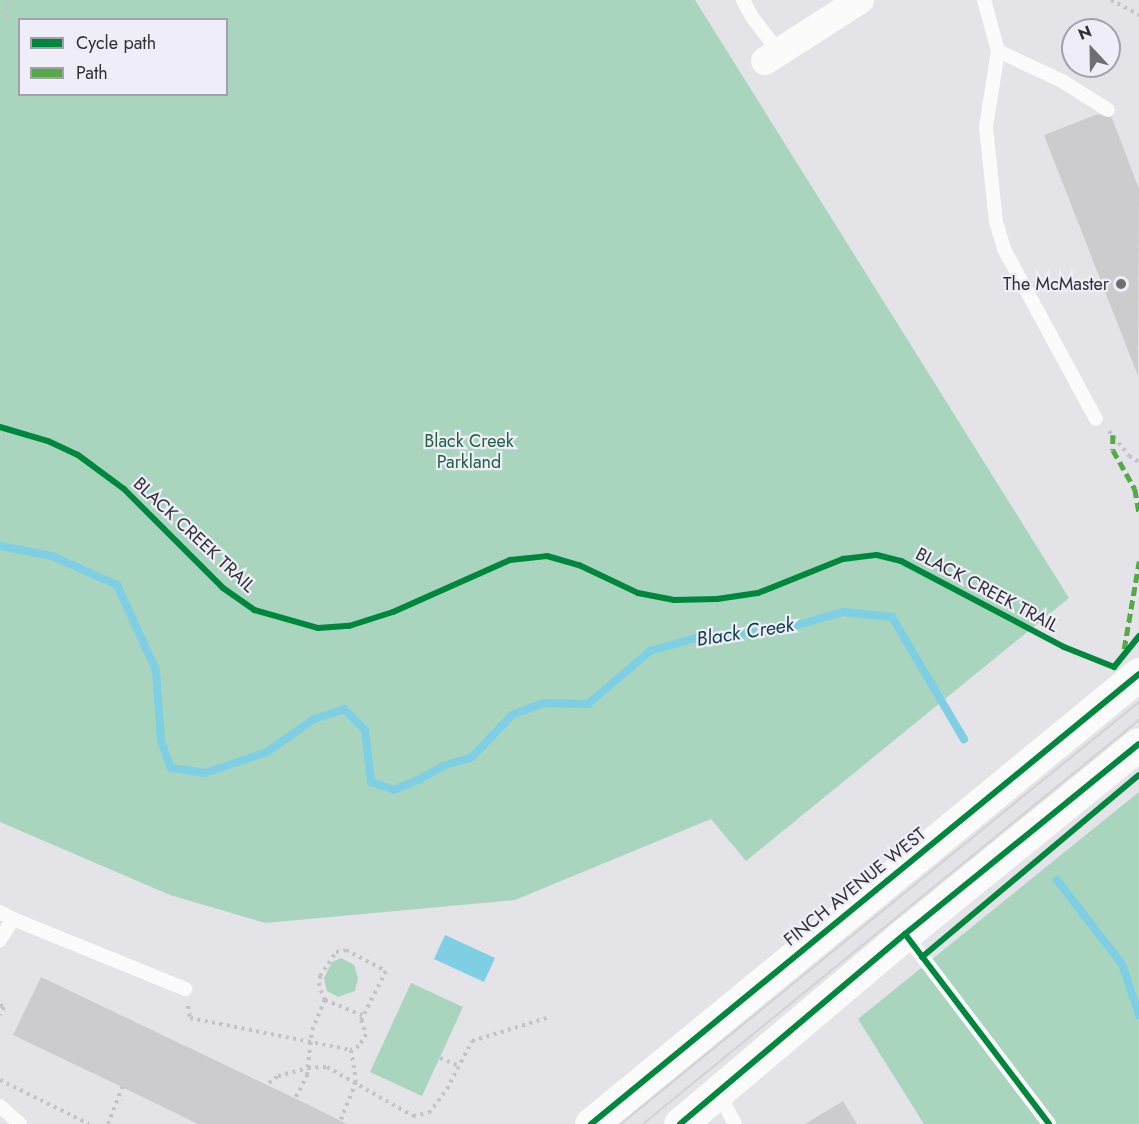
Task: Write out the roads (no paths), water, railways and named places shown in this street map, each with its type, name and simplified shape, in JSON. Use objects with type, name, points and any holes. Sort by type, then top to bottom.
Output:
[{"type":"main road","name":"FINCH AVENUE WEST","points":[[591,1124],[1139,674]]},
{"type":"main road","points":[[680,1124],[905,934],[1139,744]]},
{"type":"street","points":[[772,56],[860,0]]},
{"type":"lane","points":[[743,0],[772,56]]},
{"type":"lane","points":[[984,0],[998,51],[986,127],[996,222],[1001,240],[1096,419]]},
{"type":"lane","points":[[998,51],[1062,81],[1108,110]]},
{"type":"lane","points":[[0,912],[185,989]]},
{"type":"lane","points":[[0,940],[13,918]]},
{"type":"lane","points":[[905,934],[1049,1124]]},
{"type":"lane","points":[[718,1091],[735,1124]]},
{"type":"lane","points":[[0,1107],[20,1124]]},
{"type":"water","points":[[445,935],[495,958],[484,982],[434,959]]},
{"type":"waterway","name":"Black Creek","points":[[0,546],[52,556],[117,585],[156,670],[161,741],[171,768],[205,773],[267,752],[314,719],[344,709],[365,730],[371,782],[394,790],[443,766],[472,757],[512,715],[543,703],[588,704],[650,651],[703,636],[776,631],[843,612],[892,617],[964,739]]},
{"type":"waterway","name":"Black Creek","points":[[1057,880],[1122,964],[1139,1015]]},
{"type":"tram line","points":[[621,1124],[1139,702]]},
{"type":"tram line","points":[[643,1124],[1139,720]]},
{"type":"place","name":"The McMaster","points":[[1121,284]]},
{"type":"park label","name":"Black Creek Parkland","points":[[469,452]]}]
